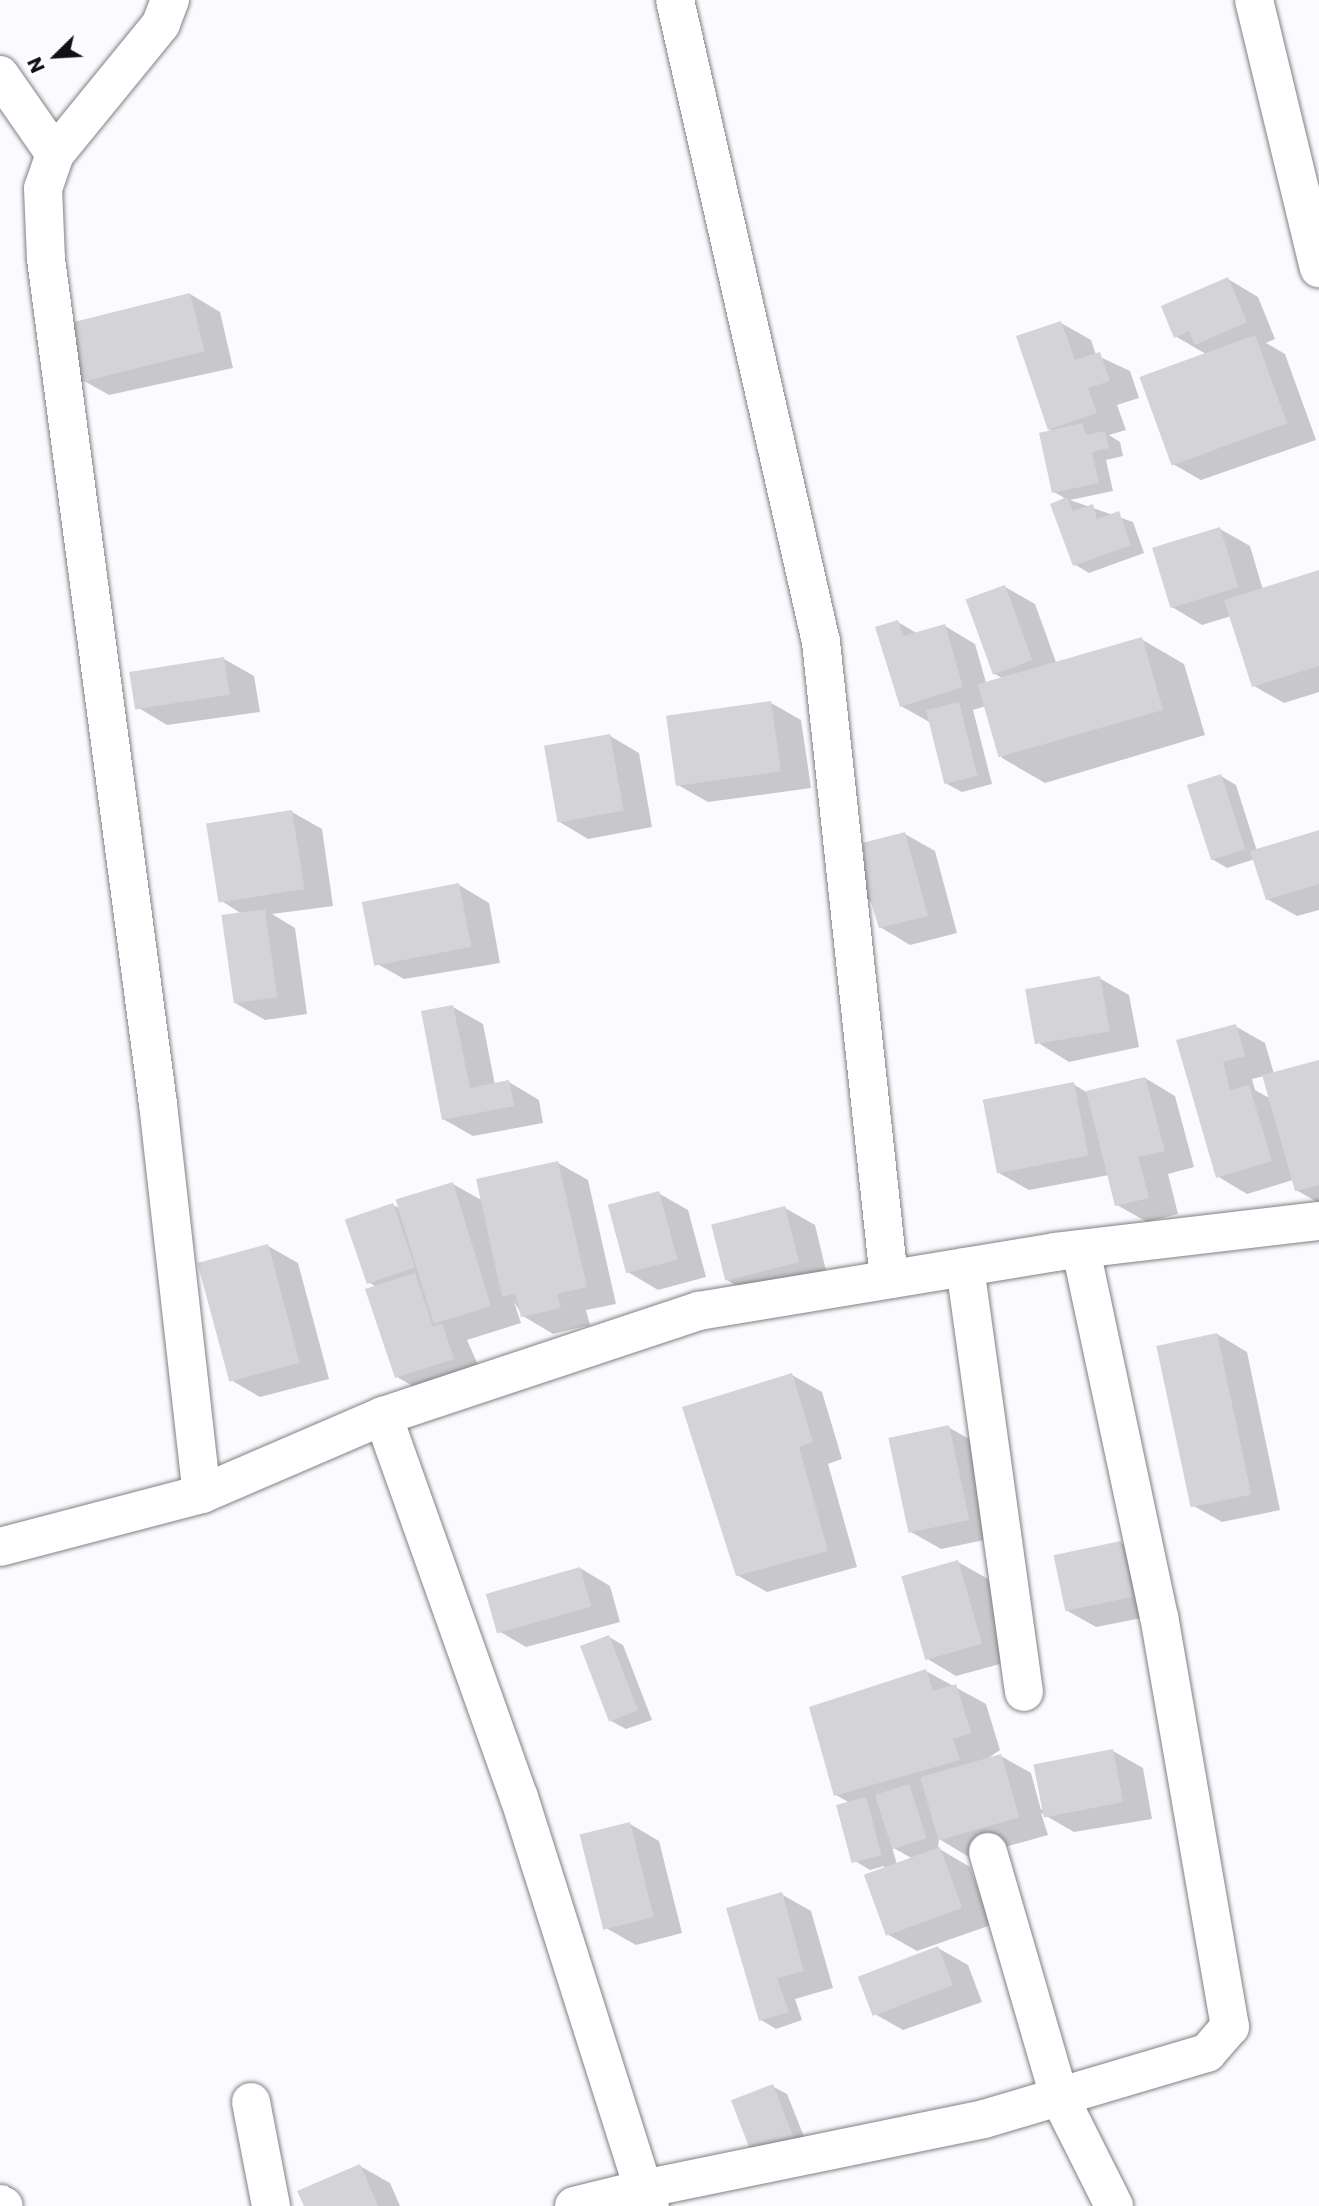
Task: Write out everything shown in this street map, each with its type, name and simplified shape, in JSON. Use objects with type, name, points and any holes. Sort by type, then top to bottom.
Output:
[{"type":"street","points":[[170,0],[161,24],[55,154],[43,188],[46,259],[156,1090],[202,1494]]},
{"type":"street","points":[[675,0],[821,642],[889,1279]]},
{"type":"street","points":[[1254,0],[1319,268]]},
{"type":"street","points":[[0,75],[55,154]]},
{"type":"street","points":[[0,1547],[202,1494],[383,1416],[699,1311],[1081,1249],[1319,1221]]},
{"type":"street","points":[[574,2206],[647,2197],[984,2119],[1207,2053],[1230,2027],[1159,1617],[1081,1249]]},
{"type":"street","points":[[965,1267],[1024,1692]]},
{"type":"street","points":[[383,1416],[519,1797],[647,2197]]},
{"type":"street","points":[[988,1852],[1059,2096],[1114,2206]]},
{"type":"street","points":[[251,2102],[271,2206]]},
{"type":"building","points":[[1228,277],[1247,322],[1195,345],[1189,331],[1174,338],[1161,306]]},
{"type":"building","points":[[190,293],[205,351],[79,382],[65,324]]},
{"type":"building","points":[[1061,321],[1075,360],[1100,352],[1110,381],[1088,388],[1097,413],[1048,430],[1016,336]]},
{"type":"building","points":[[1255,335],[1287,423],[1172,465],[1139,377]]},
{"type":"building","points":[[1082,423],[1086,435],[1105,431],[1109,448],[1092,452],[1099,483],[1052,493],[1039,433]]},
{"type":"building","points":[[1067,497],[1073,511],[1093,504],[1097,519],[1119,511],[1131,545],[1073,566],[1050,504]]},
{"type":"building","points":[[1220,527],[1238,587],[1171,608],[1152,548]]},
{"type":"building","points":[[1319,570],[1319,666],[1252,687],[1224,600]]},
{"type":"building","points":[[1005,585],[1032,660],[993,675],[966,599]]},
{"type":"building","points":[[898,620],[903,636],[945,624],[963,687],[900,707],[875,627]]},
{"type":"building","points":[[1142,637],[1163,710],[999,757],[978,684]]},
{"type":"building","points":[[224,657],[230,695],[135,710],[129,672]]},
{"type":"building","points":[[771,701],[781,771],[676,786],[666,716]]},
{"type":"building","points":[[959,702],[977,776],[944,784],[926,710]]},
{"type":"building","points":[[610,734],[624,811],[558,822],[544,746]]},
{"type":"building","points":[[1221,774],[1245,849],[1211,860],[1187,785]]},
{"type":"building","points":[[292,810],[305,889],[219,903],[206,824]]},
{"type":"building","points":[[1319,830],[1319,884],[1266,900],[1250,851]]},
{"type":"building","points":[[905,832],[928,916],[879,928],[868,892],[857,895],[848,859],[864,855],[862,843]]},
{"type":"building","points":[[459,883],[471,947],[374,966],[362,902]]},
{"type":"building","points":[[265,909],[277,997],[234,1003],[221,915]]},
{"type":"building","points":[[1100,976],[1110,1031],[1035,1044],[1025,989]]},
{"type":"building","points":[[453,1005],[470,1088],[509,1080],[514,1106],[442,1120],[421,1011]]},
{"type":"building","points":[[1236,1024],[1245,1056],[1223,1062],[1230,1090],[1249,1085],[1272,1161],[1216,1178],[1176,1040]]},
{"type":"building","points":[[1319,1060],[1319,1185],[1295,1191],[1262,1075]]},
{"type":"building","points":[[1145,1077],[1165,1151],[1138,1157],[1149,1198],[1115,1206],[1086,1091]]},
{"type":"building","points":[[1074,1082],[1088,1156],[997,1173],[983,1100]]},
{"type":"building","points":[[558,1161],[587,1287],[557,1294],[561,1308],[521,1317],[515,1294],[502,1297],[476,1179]]},
{"type":"building","points":[[453,1182],[491,1306],[434,1324],[396,1200]]},
{"type":"building","points":[[659,1191],[677,1260],[626,1273],[608,1205]]},
{"type":"building","points":[[393,1203],[415,1267],[367,1284],[345,1220]]},
{"type":"building","points":[[785,1206],[799,1262],[725,1281],[711,1224]]},
{"type":"building","points":[[268,1244],[300,1363],[229,1382],[197,1263]]},
{"type":"building","points":[[415,1273],[433,1327],[442,1323],[454,1359],[395,1378],[365,1289]]},
{"type":"building","points":[[1217,1333],[1251,1494],[1191,1507],[1156,1346]]},
{"type":"building","points":[[792,1373],[813,1442],[799,1447],[828,1551],[736,1576],[682,1407]]},
{"type":"building","points":[[949,1425],[969,1520],[909,1533],[888,1438]]},
{"type":"building","points":[[1121,1541],[1133,1597],[1065,1611],[1054,1555]]},
{"type":"building","points":[[958,1560],[982,1644],[925,1660],[901,1576]]},
{"type":"building","points":[[580,1567],[591,1606],[497,1633],[486,1594]]},
{"type":"building","points":[[609,1635],[638,1711],[609,1722],[580,1646]]},
{"type":"building","points":[[926,1669],[933,1691],[956,1684],[971,1733],[953,1739],[960,1760],[834,1796],[809,1707]]},
{"type":"building","points":[[1113,1749],[1123,1802],[1044,1817],[1033,1764]]},
{"type":"building","points":[[1001,1754],[1019,1817],[938,1841],[920,1777]]},
{"type":"building","points":[[909,1784],[927,1838],[892,1849],[875,1795]]},
{"type":"building","points":[[866,1797],[882,1855],[852,1863],[836,1805]]},
{"type":"building","points":[[630,1822],[654,1917],[603,1930],[580,1835]]},
{"type":"building","points":[[940,1847],[962,1908],[886,1936],[864,1875]]},
{"type":"building","points":[[782,1892],[804,1971],[777,1978],[789,2012],[759,2021],[726,1908]]},
{"type":"building","points":[[938,1946],[953,1985],[873,2016],[858,1977]]},
{"type":"building","points":[[773,2084],[795,2141],[753,2157],[731,2100]]},
{"type":"building","points":[[360,2164],[378,2206],[304,2206],[297,2191]]}]
